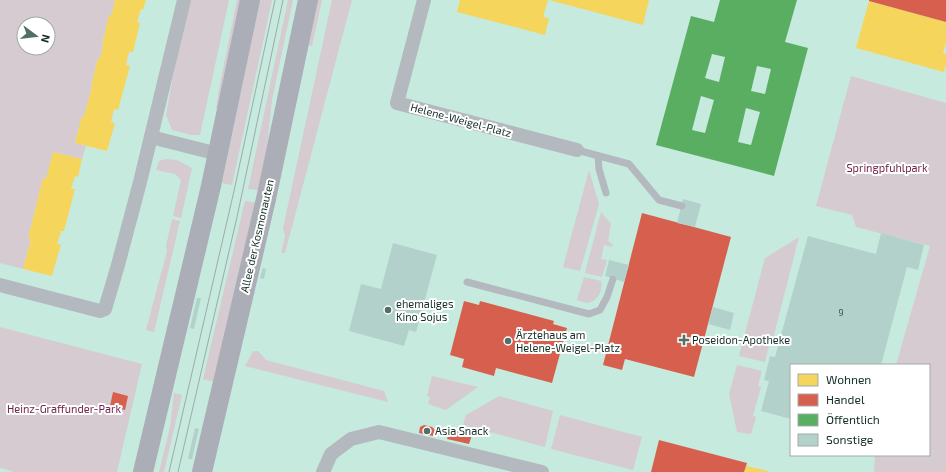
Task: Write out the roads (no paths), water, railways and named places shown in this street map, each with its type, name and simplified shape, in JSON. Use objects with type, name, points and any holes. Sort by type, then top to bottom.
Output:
[{"type":"main road","points":[[143,472],[218,154],[250,0]]},
{"type":"main road","name":"Allee der Kosmonauten","points":[[202,472],[264,205],[308,0]]},
{"type":"street","points":[[0,285],[100,311],[105,309],[118,266],[151,137],[184,0]]},
{"type":"street","name":"Helene-Weigel-Platz","points":[[424,0],[396,103],[577,150]]},
{"type":"street","points":[[151,137],[218,154]]},
{"type":"street","points":[[323,472],[331,454],[350,439],[380,432],[542,472]]},
{"type":"lane","name":"Helene-Weigel-Platz","points":[[577,150],[629,164],[659,200],[682,206]]},
{"type":"lane","points":[[598,156],[599,169],[606,193]]},
{"type":"lane","points":[[467,282],[589,314],[600,310],[607,297],[613,279]]},
{"type":"tram line","points":[[169,472],[234,191],[275,0]]},
{"type":"tram line","points":[[178,472],[237,217],[283,0]]},
{"type":"place","name":"ehemaliges Kino Sojus","points":[[388,310]]},
{"type":"place","name":"Poseidon-Apotheke","points":[[684,340]]},
{"type":"place","name":"Ärztehaus am Helene-Weigel-Platz","points":[[508,341]]},
{"type":"place","name":"Asia Snack","points":[[427,431]]},
{"type":"park label","name":"Springpfuhlpark","points":[[887,168]]},
{"type":"park label","name":"Heinz-Graffunder-Park","points":[[64,409]]}]
